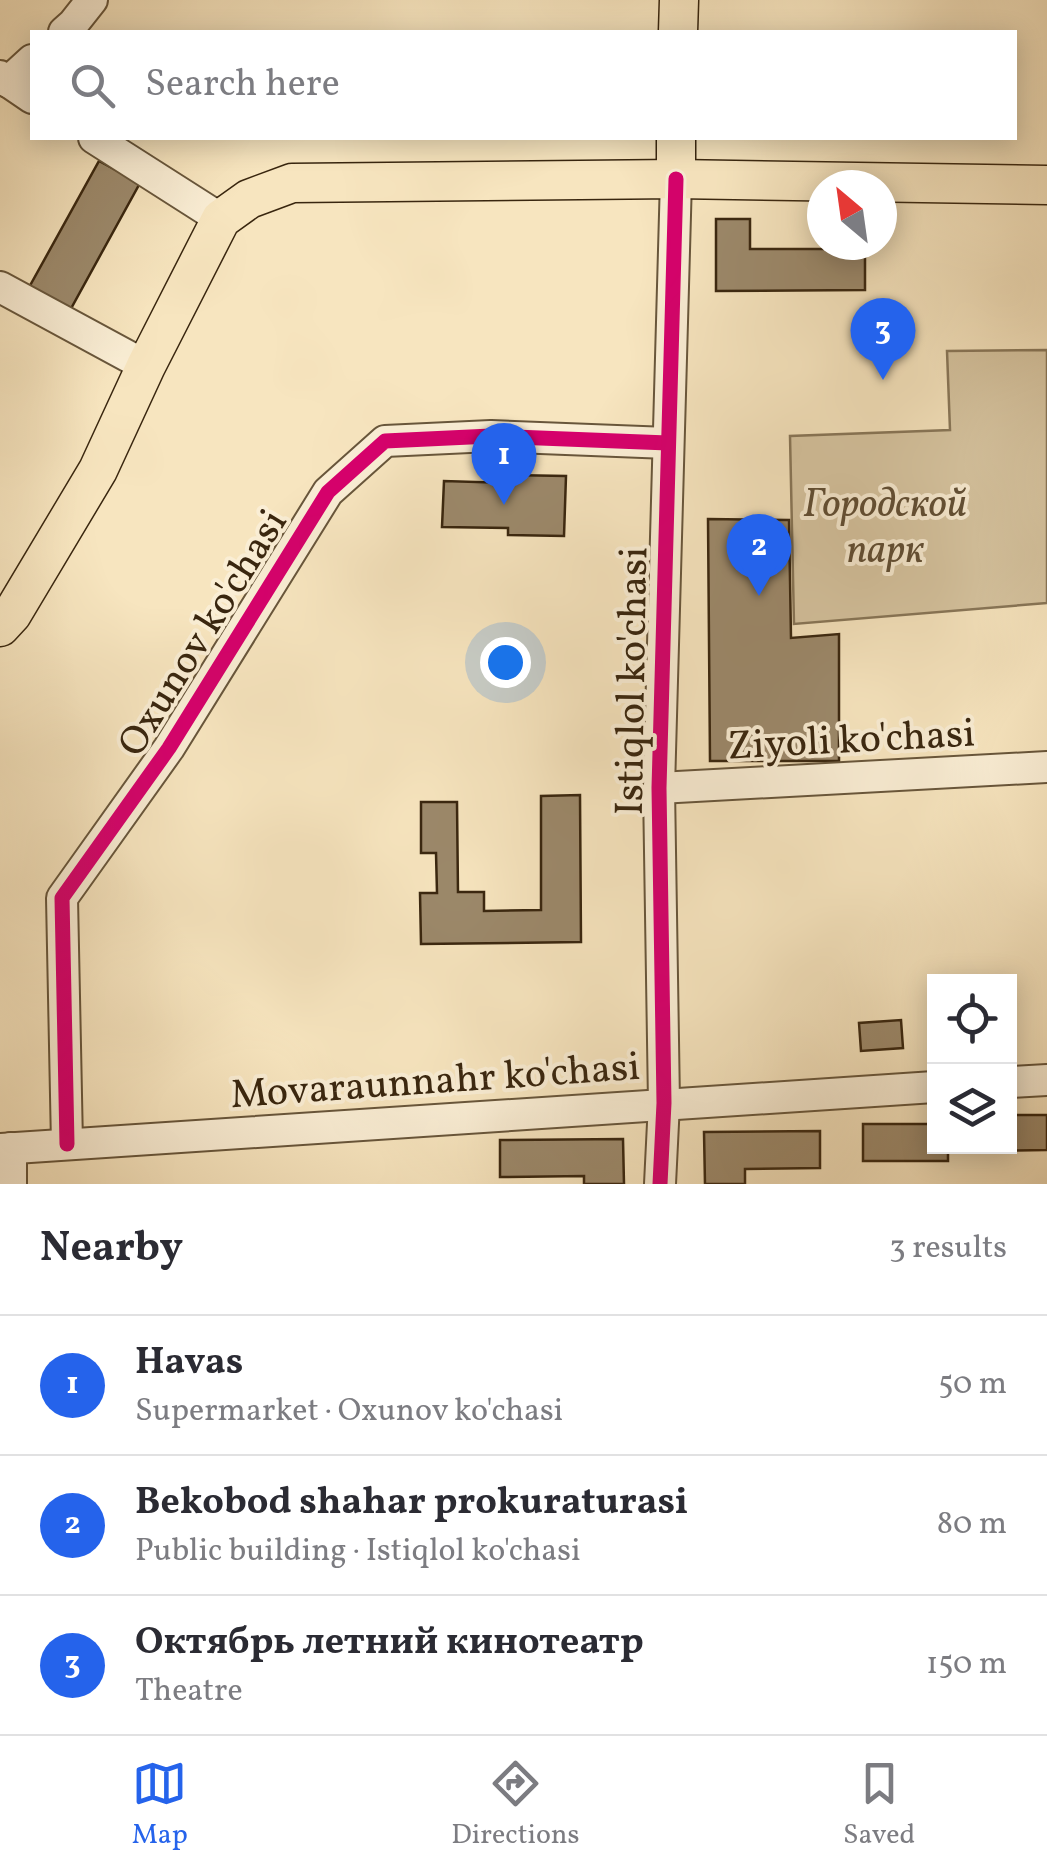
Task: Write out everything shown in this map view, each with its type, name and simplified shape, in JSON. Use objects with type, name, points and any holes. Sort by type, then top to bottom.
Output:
[{"type":"main road","points":[[678,30],[679,0]]},
{"type":"main road","name":"Istiqlol ko'chasi","points":[[676,140],[676,179]]},
{"type":"main road","points":[[4,616],[98,470],[221,219],[249,199],[292,182],[676,179],[1047,184]]},
{"type":"street","points":[[66,30],[92,0]]},
{"type":"street","points":[[13,85],[30,63]]},
{"type":"street","points":[[97,140],[221,219]]},
{"type":"street","name":"Istiqlol ko'chasi","points":[[660,1184],[664,1103],[659,788],[676,179]]},
{"type":"street","points":[[0,286],[146,366]]},
{"type":"street","name":"Oxunov ko'chasi","points":[[67,1144],[62,898],[169,748],[328,492],[384,441],[492,436],[668,443]]},
{"type":"street","name":"Ziyoli ko'chasi","points":[[659,788],[1047,767]]},
{"type":"street","points":[[1017,1082],[1047,1080]]},
{"type":"street","name":"Movaraunnahr ko'chasi","points":[[6,1148],[927,1087]]},
{"type":"street","points":[[6,1148],[11,1184]]},
{"type":"green space","name":"Городской парк","points":[[1047,350],[1047,603],[794,624],[790,436],[950,430],[947,351]]},
{"type":"building","points":[[99,161],[140,183],[68,314],[27,291]]},
{"type":"building","points":[[716,219],[750,219],[750,249],[807,249],[807,260],[865,260],[865,290],[716,291]]},
{"type":"building","points":[[509,475],[566,476],[564,536],[508,535],[508,528],[442,527],[444,481],[509,483]]},
{"type":"building","points":[[708,519],[789,520],[791,638],[839,634],[839,761],[710,761]]},
{"type":"building","points":[[580,795],[581,942],[421,944],[420,893],[437,893],[436,853],[421,853],[421,802],[457,802],[458,892],[484,892],[484,911],[541,910],[541,796]]},
{"type":"building","points":[[901,1020],[903,1048],[861,1051],[859,1023]]},
{"type":"building","points":[[1017,1115],[1047,1115],[1047,1150],[1017,1151]]},
{"type":"building","points":[[863,1124],[927,1124],[927,1154],[948,1154],[948,1161],[863,1161]]},
{"type":"building","points":[[820,1131],[820,1168],[745,1169],[745,1184],[705,1184],[704,1132]]},
{"type":"building","points":[[623,1139],[624,1184],[584,1184],[584,1176],[500,1177],[500,1140]]},
{"type":"cycle path","points":[[660,1184],[664,1103],[659,788],[676,179]]},
{"type":"cycle path","points":[[67,1144],[62,898],[169,748],[328,492],[385,441],[491,436],[668,443]]},
{"type":"place","name":"Октябрь летний кинотеатр","points":[[883,380]]},
{"type":"place","name":"Havas","points":[[504,505]]},
{"type":"place","name":"Bekobod shahar prokuraturasi","points":[[759,596]]}]
